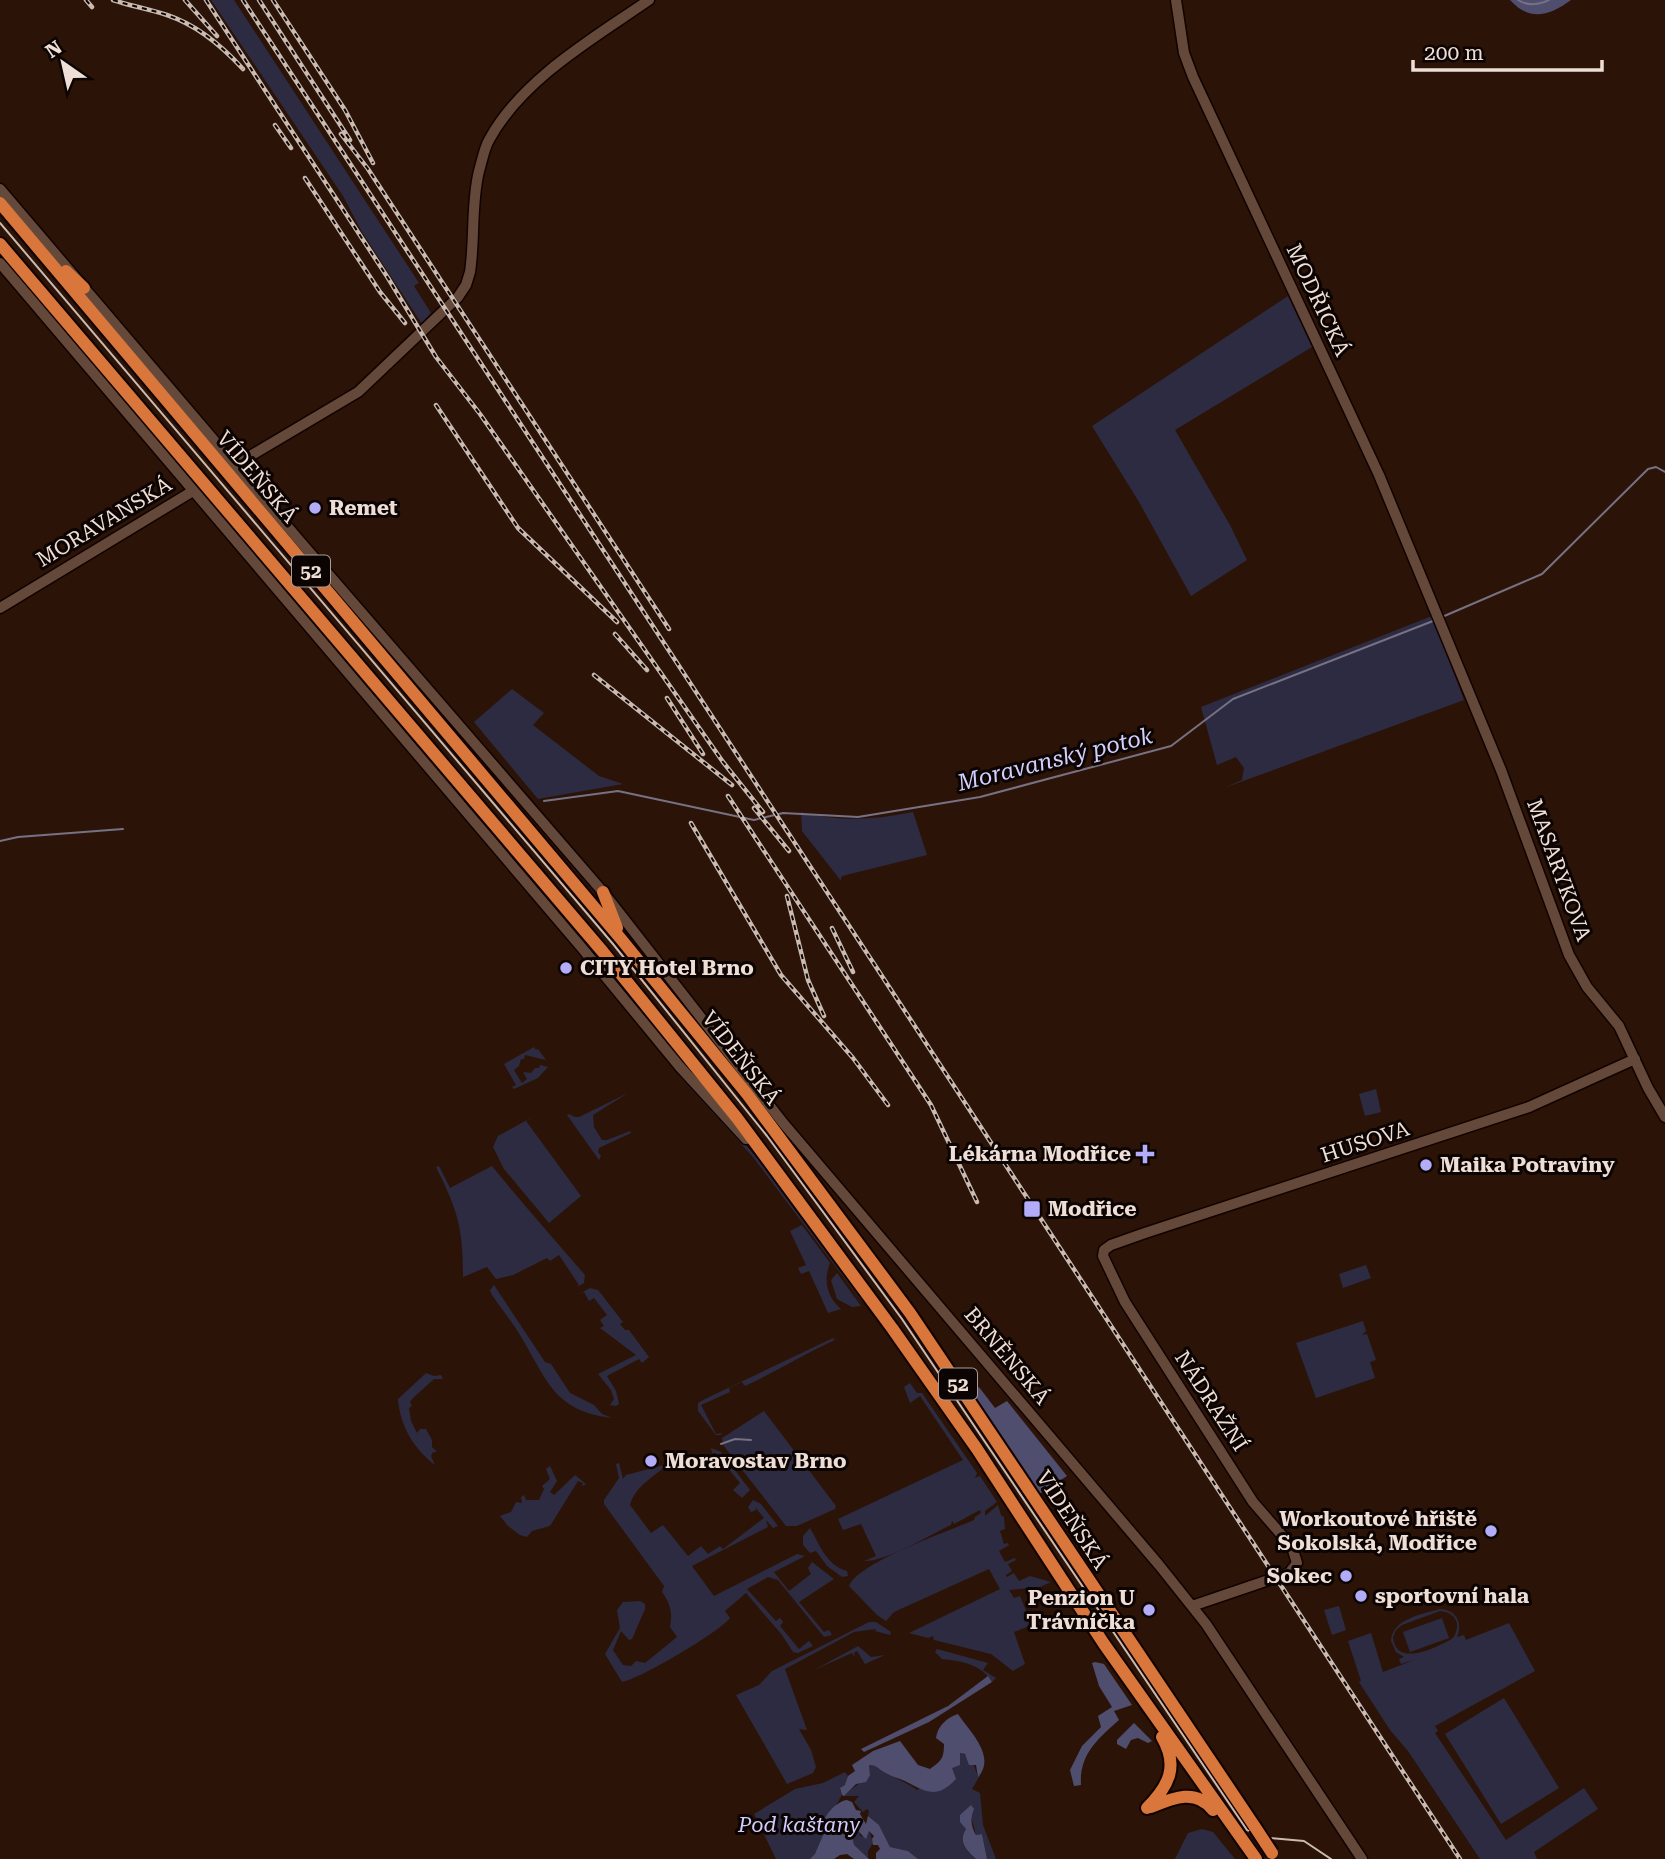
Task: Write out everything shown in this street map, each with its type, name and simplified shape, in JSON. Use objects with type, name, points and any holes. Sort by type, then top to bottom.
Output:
[{"type":"highway","points":[[0,203],[84,288]]},
{"type":"highway","name":"VÍDEŇSKÁ","points":[[0,203],[621,939],[747,1094],[910,1313],[1275,1856]]},
{"type":"highway","name":"VÍDEŇSKÁ","points":[[0,244],[628,982],[737,1118],[900,1339],[1132,1683],[1147,1710]]},
{"type":"highway","points":[[603,892],[621,939]]},
{"type":"highway","points":[[1147,1710],[1166,1744],[1170,1769],[1164,1789],[1147,1808],[1182,1796],[1204,1800],[1233,1838],[1252,1854]]},
{"type":"highway","points":[[1147,1710],[1252,1854]]},
{"type":"street","points":[[235,465],[358,392],[462,293],[470,272],[478,174],[488,141],[506,115],[532,87],[564,59],[649,0]]},
{"type":"street","name":"MODŘICKÁ","points":[[1176,0],[1184,53],[1193,77],[1368,452],[1438,619]]},
{"type":"street","name":"VÍDEŇSKÁ","points":[[0,189],[603,892]]},
{"type":"street","name":"VÍDEŇSKÁ","points":[[0,263],[582,948],[680,1068],[776,1172]]},
{"type":"street","name":"MORAVANSKÁ","points":[[0,608],[193,491]]},
{"type":"street","name":"MASARYKOVA","points":[[1438,619],[1501,770],[1569,955],[1587,987],[1619,1026],[1665,1117]]},
{"type":"street","name":"BRNĚNSKÁ","points":[[603,892],[785,1124],[1192,1606],[1362,1859]]},
{"type":"street","name":"HUSOVA","points":[[1104,1250],[1529,1107],[1635,1059]]},
{"type":"street","name":"NÁDRAŽNÍ","points":[[1104,1250],[1103,1256],[1125,1302],[1253,1502],[1292,1547],[1297,1558],[1293,1569],[1192,1606]]},
{"type":"green space","points":[[211,0],[234,0],[419,283],[414,286],[431,313],[422,324],[362,232],[343,196]]},
{"type":"green space","points":[[1288,296],[1312,347],[1175,430],[1247,560],[1191,596],[1139,502],[1092,426]]},
{"type":"green space","points":[[1432,616],[1464,700],[1224,788],[1242,780],[1244,768],[1236,757],[1217,765],[1201,707]]},
{"type":"green space","points":[[512,689],[544,713],[533,725],[599,776],[623,784],[538,799],[474,722]]},
{"type":"green space","points":[[801,812],[857,819],[913,812],[927,855],[846,875],[841,877],[841,881],[802,831]]},
{"type":"green space","points":[[573,931],[577,931],[705,1090]]},
{"type":"green space","points":[[534,1047],[546,1060],[525,1055],[514,1070],[522,1083],[527,1079],[523,1072],[531,1073],[540,1065],[548,1067],[538,1078],[514,1089],[512,1087],[516,1085],[504,1064]]},
{"type":"green space","points":[[679,1076],[684,1077],[761,1162],[860,1295],[863,1303],[753,1157]]},
{"type":"green space","points":[[1376,1089],[1381,1112],[1365,1116],[1359,1094]]},
{"type":"green space","points":[[628,1093],[593,1115],[594,1127],[602,1140],[630,1131],[631,1133],[599,1148],[599,1160],[567,1115],[579,1117]]},
{"type":"green space","points":[[538,1114],[526,1121],[581,1196],[549,1223],[504,1169],[493,1147],[498,1136]]},
{"type":"green space","points":[[439,1166],[450,1188],[492,1166],[585,1275],[584,1283],[575,1288],[579,1285],[559,1255],[550,1261],[547,1258],[513,1275],[496,1279],[487,1267],[463,1277],[458,1220],[436,1167]]},
{"type":"green space","points":[[802,1225],[830,1263],[828,1288],[832,1299],[841,1309],[828,1313],[809,1271],[801,1274],[798,1268],[806,1265],[790,1231]]},
{"type":"green space","points":[[1366,1265],[1371,1278],[1343,1288],[1339,1274]]},
{"type":"green space","points":[[837,1273],[861,1306],[852,1307],[837,1299],[831,1280]]},
{"type":"green space","points":[[494,1285],[545,1362],[551,1364],[570,1393],[612,1418],[578,1409],[566,1402],[547,1382],[516,1328],[492,1295],[490,1290]]},
{"type":"green space","points":[[590,1288],[598,1290],[623,1322],[620,1324],[625,1330],[629,1330],[649,1357],[642,1363],[639,1359],[607,1376],[616,1391],[619,1404],[616,1406],[610,1405],[614,1399],[611,1390],[598,1374],[636,1355],[600,1328],[604,1326],[600,1320],[607,1315],[594,1298],[589,1301],[584,1292],[579,1294]]},
{"type":"green space","points":[[1363,1321],[1366,1331],[1362,1335],[1367,1334],[1376,1360],[1370,1362],[1375,1378],[1316,1398],[1296,1343]]},
{"type":"green space","points":[[833,1338],[839,1338],[745,1386],[742,1382],[729,1388],[730,1392],[701,1405],[716,1434],[723,1433],[720,1435],[716,1435],[698,1411],[698,1403],[705,1399]]},
{"type":"green space","points":[[426,1373],[441,1375],[443,1379],[434,1379],[413,1398],[409,1408],[417,1433],[420,1429],[426,1429],[432,1440],[432,1447],[437,1452],[433,1452],[431,1456],[435,1465],[409,1436],[398,1399]]},
{"type":"green space","points":[[910,1383],[917,1393],[922,1393],[977,1473],[975,1478],[980,1476],[997,1502],[985,1511],[985,1516],[998,1505],[1004,1517],[1005,1529],[1000,1531],[1004,1544],[1009,1545],[999,1551],[1005,1562],[1015,1558],[1016,1560],[1008,1564],[1012,1571],[1007,1577],[1014,1573],[1019,1581],[1030,1576],[1051,1582],[1040,1587],[1009,1590],[1014,1598],[1020,1596],[1032,1625],[1014,1632],[1025,1664],[1013,1671],[991,1654],[934,1640],[933,1636],[928,1638],[909,1633],[1000,1589],[989,1569],[894,1612],[886,1621],[849,1586],[857,1576],[887,1557],[974,1520],[981,1513],[980,1510],[954,1524],[952,1521],[951,1525],[920,1541],[873,1560],[864,1561],[876,1556],[861,1524],[843,1530],[838,1519],[963,1460],[920,1396],[910,1403],[904,1387]]},
{"type":"green space","points":[[764,1411],[836,1506],[835,1509],[797,1526],[786,1526],[723,1445],[722,1438]]},
{"type":"green space","points":[[711,1448],[721,1452],[750,1490],[742,1498],[733,1490],[740,1483],[716,1453],[712,1453]]},
{"type":"green space","points":[[619,1463],[623,1479],[626,1475],[668,1464],[636,1492],[630,1505],[651,1533],[663,1525],[688,1556],[701,1546],[708,1554],[720,1546],[723,1549],[764,1518],[755,1507],[756,1510],[751,1512],[748,1507],[753,1500],[761,1504],[778,1526],[773,1528],[766,1520],[768,1527],[692,1566],[714,1596],[797,1554],[805,1556],[774,1572],[789,1591],[811,1574],[808,1568],[812,1562],[834,1579],[799,1602],[824,1632],[829,1630],[832,1635],[824,1637],[778,1580],[768,1577],[747,1589],[776,1621],[780,1618],[783,1622],[780,1626],[799,1649],[809,1641],[813,1646],[798,1653],[793,1652],[746,1593],[725,1611],[730,1618],[712,1633],[662,1664],[622,1682],[605,1654],[620,1628],[617,1610],[623,1602],[640,1601],[645,1604],[645,1609],[632,1639],[629,1640],[621,1631],[613,1650],[623,1665],[631,1666],[636,1661],[645,1663],[677,1637],[670,1627],[671,1613],[662,1592],[664,1586],[604,1504],[619,1478],[616,1464]]},
{"type":"green space","points":[[550,1466],[557,1481],[550,1492],[554,1495],[575,1475],[586,1484],[582,1486],[583,1483],[578,1481],[550,1526],[532,1531],[527,1537],[520,1535],[500,1516],[511,1512],[516,1502],[522,1503],[521,1497],[524,1495],[526,1500],[539,1500],[544,1489],[542,1486],[550,1479],[546,1469]]},
{"type":"green space","points":[[810,1528],[829,1559],[847,1571],[848,1576],[842,1577],[827,1566],[816,1551],[810,1553],[803,1545],[803,1536]]},
{"type":"green space","points":[[1339,1606],[1346,1630],[1332,1635],[1324,1610]]},
{"type":"green space","points":[[1440,1609],[1454,1614],[1459,1626],[1457,1637],[1464,1635],[1466,1640],[1509,1623],[1535,1671],[1435,1726],[1438,1731],[1435,1733],[1506,1840],[1584,1788],[1598,1809],[1534,1852],[1537,1859],[1480,1859],[1359,1682],[1361,1681],[1348,1641],[1371,1633],[1383,1672],[1414,1660],[1401,1664],[1399,1659],[1404,1657],[1396,1652],[1391,1641],[1397,1627],[1409,1619]],"holes":[[[1440,1611],[1456,1620],[1457,1628],[1453,1638],[1418,1653],[1401,1652],[1395,1646],[1393,1637],[1402,1625]]]},
{"type":"green space","points":[[1442,1618],[1449,1638],[1410,1652],[1403,1632]]},
{"type":"green space","points":[[869,1622],[876,1622],[891,1632],[890,1635],[875,1631],[876,1629],[854,1632],[785,1669],[807,1730],[799,1729],[811,1750],[816,1767],[813,1773],[787,1784],[736,1695],[759,1685],[772,1671]]},
{"type":"green space","points":[[858,1646],[871,1657],[885,1655],[865,1664],[857,1651],[854,1653],[855,1657],[852,1653],[816,1669]]},
{"type":"green space","points":[[937,1649],[988,1663],[983,1670],[996,1678],[992,1682],[976,1667],[942,1659],[935,1652]]},
{"type":"green space","points":[[1504,1698],[1559,1788],[1501,1824],[1445,1734]]},
{"type":"green space","points":[[960,1753],[970,1759],[978,1776],[982,1772],[972,1789],[980,1793],[983,1825],[996,1859],[987,1859],[982,1834],[976,1835],[971,1816],[964,1824],[966,1829],[963,1842],[976,1859],[918,1859],[908,1851],[890,1847],[879,1825],[868,1816],[869,1811],[867,1809],[863,1812],[854,1802],[859,1796],[844,1796],[870,1775],[869,1765],[876,1765],[917,1790],[952,1768]]},
{"type":"green space","name":"Pod kaštany","points":[[845,1772],[848,1776],[846,1785],[840,1789],[842,1795],[835,1807],[825,1859],[776,1859],[754,1814],[795,1789],[823,1783]]},
{"type":"green space","points":[[857,1829],[861,1837],[869,1830],[873,1843],[868,1851],[868,1858],[854,1846],[851,1830]]},
{"type":"green space","points":[[1202,1829],[1213,1832],[1235,1859],[1175,1859],[1188,1833]]},
{"type":"shaded area","points":[[1510,0],[1571,0],[1547,13],[1532,14],[1517,7]]},
{"type":"shaded area","points":[[979,1387],[995,1408],[1007,1401],[1067,1476],[1038,1495],[971,1393]]},
{"type":"shaded area","points":[[1092,1663],[1104,1664],[1132,1705],[1114,1711],[1119,1720],[1091,1748],[1083,1764],[1081,1785],[1074,1786],[1070,1770],[1082,1746],[1101,1727],[1098,1716],[1112,1707],[1099,1686]]},
{"type":"shaded area","points":[[988,1676],[992,1682],[929,1722],[864,1752],[861,1749],[948,1706]]},
{"type":"shaded area","points":[[958,1714],[983,1752],[983,1769],[978,1777],[976,1765],[969,1765],[965,1754],[960,1753],[960,1765],[952,1768],[956,1779],[934,1792],[869,1765],[870,1775],[866,1782],[856,1784],[842,1795],[840,1788],[855,1771],[852,1765],[873,1751],[900,1741],[918,1765],[930,1769],[939,1762],[943,1753],[944,1744],[936,1738],[940,1726]]},
{"type":"shaded area","points":[[1134,1723],[1152,1741],[1148,1743],[1138,1738],[1131,1740],[1126,1749],[1117,1744],[1117,1740]]},
{"type":"shaded area","points":[[847,1800],[852,1802],[856,1810],[861,1811],[866,1824],[868,1816],[879,1825],[890,1847],[908,1851],[918,1859],[876,1859],[876,1853],[880,1849],[878,1845],[873,1845],[874,1836],[869,1831],[866,1839],[856,1829],[851,1831],[854,1845],[869,1859],[854,1859],[847,1854],[834,1859],[810,1859],[824,1833],[815,1828],[815,1825],[824,1821],[837,1805]]},
{"type":"shaded area","points":[[971,1805],[974,1809],[973,1829],[976,1835],[982,1834],[987,1859],[976,1859],[963,1842],[966,1829],[960,1822],[960,1815]]},
{"type":"waterway","points":[[1518,0],[1534,4],[1549,0]]},
{"type":"waterway","name":"Moravanský potok","points":[[1442,617],[1542,574],[1648,469],[1656,467],[1665,472]]},
{"type":"waterway","name":"Moravanský potok","points":[[544,801],[618,791],[754,820],[783,813],[858,817],[980,797],[1171,746],[1233,699],[1433,621]]},
{"type":"waterway","name":"Moravanský potok","points":[[0,841],[18,837],[123,829]]},
{"type":"waterway","points":[[721,1444],[735,1439],[751,1440]]},
{"type":"tram line","points":[[0,223],[613,944],[767,1136],[902,1319],[1247,1830],[1258,1837],[1304,1841],[1331,1859]]},
{"type":"railway","points":[[86,0],[92,7]]},
{"type":"railway","points":[[113,0],[189,24],[218,44],[243,69]]},
{"type":"railway","points":[[185,0],[217,36]]},
{"type":"railway","points":[[206,0],[388,278],[436,357],[480,414],[723,762],[763,812]]},
{"type":"railway","points":[[243,0],[1460,1859]]},
{"type":"railway","points":[[259,0],[350,140]]},
{"type":"railway","points":[[273,0],[345,110],[373,163]]},
{"type":"railway","points":[[275,125],[291,148]]},
{"type":"railway","points":[[341,134],[368,169],[669,629]]},
{"type":"railway","points":[[305,178],[380,292],[405,323]]},
{"type":"railway","points":[[436,405],[518,528],[617,622]]},
{"type":"railway","points":[[615,634],[647,670]]},
{"type":"railway","points":[[594,675],[732,785]]},
{"type":"railway","points":[[667,698],[703,754]]},
{"type":"railway","points":[[728,796],[931,1105],[977,1202]]},
{"type":"railway","points":[[754,808],[789,851]]},
{"type":"railway","points":[[691,823],[781,975],[853,1058],[888,1105]]},
{"type":"railway","points":[[787,896],[808,980],[824,1016]]},
{"type":"railway","points":[[832,928],[853,972]]},
{"type":"place","name":"Remet","points":[[315,508]]},
{"type":"place","name":"CITY Hotel Brno","points":[[566,968]]},
{"type":"place","name":"Lékárna Modřice","points":[[1145,1154]]},
{"type":"place","name":"Maika Potraviny","points":[[1426,1165]]},
{"type":"place","name":"Modřice","points":[[1032,1209]]},
{"type":"place","name":"Moravostav Brno","points":[[651,1461]]},
{"type":"place","name":"Workoutové hřiště Sokolská, Modřice","points":[[1491,1531]]},
{"type":"place","name":"Sokec","points":[[1346,1576]]},
{"type":"place","name":"sportovní hala","points":[[1361,1596]]},
{"type":"place","name":"Penzion U Trávníčka","points":[[1149,1610]]}]
